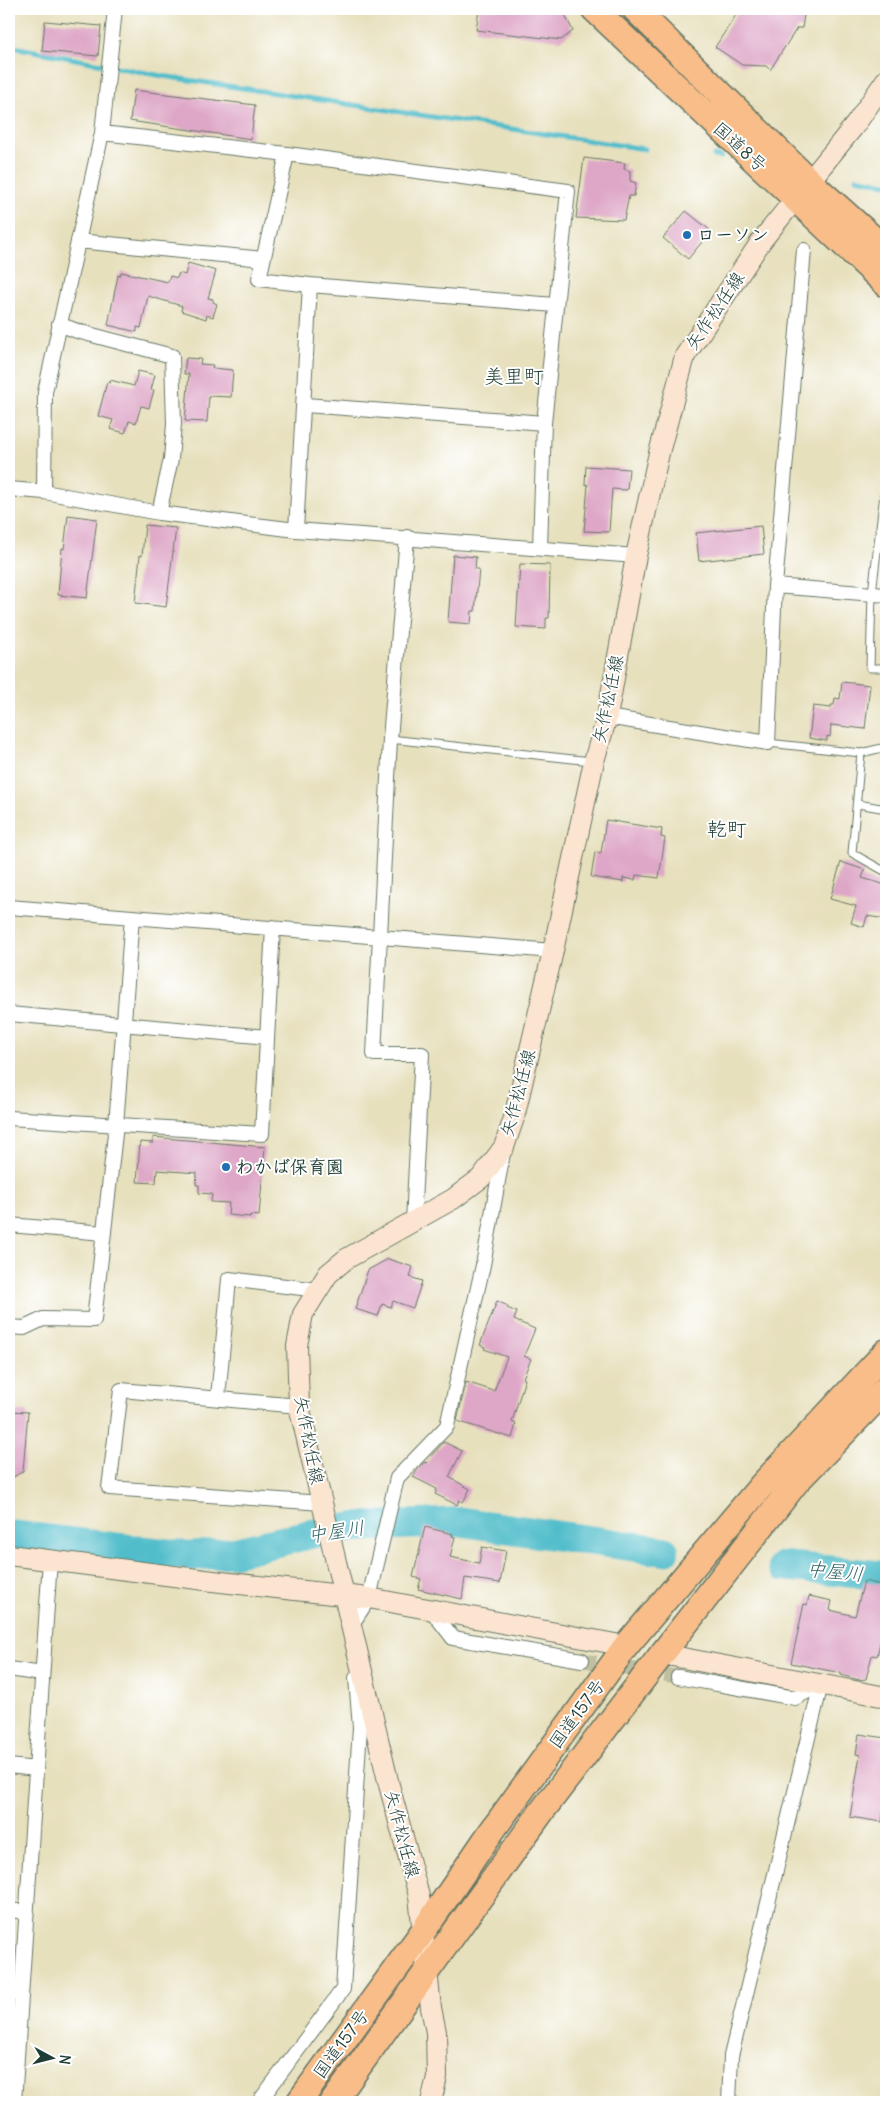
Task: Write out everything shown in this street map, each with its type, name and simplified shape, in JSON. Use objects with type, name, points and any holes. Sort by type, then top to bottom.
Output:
[{"type":"highway","name":"国道8号","points":[[594,9],[692,103],[803,190],[886,250]]},
{"type":"highway","name":"国道8号","points":[[635,9],[803,190],[886,284]]},
{"type":"highway","name":"国道157号","points":[[299,2102],[626,1646],[762,1485],[886,1352]]},
{"type":"highway","name":"国道157号","points":[[333,2102],[542,1811],[662,1654],[798,1482],[886,1389]]},
{"type":"main road","name":"矢作松任線","points":[[430,2102],[437,2077],[436,2032],[431,2008],[424,1930],[418,1896],[389,1785],[299,1406],[297,1346],[303,1314],[328,1274],[346,1259],[453,1200],[481,1178],[504,1147],[514,1118],[553,951],[594,761],[607,717],[636,556],[658,453],[685,356],[762,240],[855,125],[886,80]]},
{"type":"main road","points":[[9,1555],[221,1582],[343,1594],[626,1646]]},
{"type":"main road","points":[[662,1654],[886,1698]]},
{"type":"street","points":[[44,492],[45,392],[102,133],[115,9]]},
{"type":"street","points":[[102,133],[287,154],[568,190],[544,423],[540,548]]},
{"type":"street","points":[[287,154],[259,279],[310,285],[555,305]]},
{"type":"street","points":[[78,241],[263,259]]},
{"type":"street","points":[[607,717],[768,744],[774,586],[804,250]]},
{"type":"street","points":[[296,530],[310,285]]},
{"type":"street","points":[[59,324],[77,331],[172,356],[174,424],[170,459],[159,513]]},
{"type":"street","points":[[304,405],[544,423]]},
{"type":"street","points":[[9,489],[44,492],[159,513],[296,530],[636,556]]},
{"type":"street","points":[[407,538],[390,739],[374,1054],[422,1054],[413,1221]]},
{"type":"street","points":[[774,586],[879,594]]},
{"type":"street","points":[[9,907],[553,951]]},
{"type":"street","points":[[9,1327],[24,1328],[43,1320],[94,1320],[116,1125],[132,918]]},
{"type":"street","points":[[9,1118],[262,1134],[274,927]]},
{"type":"street","points":[[9,1014],[267,1037]]},
{"type":"street","points":[[259,2102],[343,1989],[360,1728],[352,1624],[369,1598],[397,1478],[447,1426],[483,1265],[504,1147]]},
{"type":"street","points":[[9,1225],[104,1234]]},
{"type":"street","points":[[218,1398],[228,1279],[318,1290]]},
{"type":"street","points":[[299,1406],[121,1390],[109,1488],[323,1508]]},
{"type":"street","points":[[14,2102],[14,2008],[26,1912],[50,1560]]},
{"type":"street","points":[[432,1611],[453,1638],[582,1660]]},
{"type":"street","points":[[9,1669],[42,1674]]},
{"type":"street","points":[[678,1677],[795,1698],[821,1684]]},
{"type":"street","points":[[729,2102],[731,2056],[821,1684]]},
{"type":"street","points":[[9,1766],[36,1769]]},
{"type":"street","points":[[9,1910],[26,1912]]},
{"type":"lane","points":[[884,494],[879,594],[870,668],[886,668]]},
{"type":"lane","points":[[390,739],[594,761]]},
{"type":"lane","points":[[768,744],[860,752],[886,747]]},
{"type":"lane","points":[[860,752],[858,804],[852,852],[886,872]]},
{"type":"lane","points":[[858,804],[886,809]]},
{"type":"building","points":[[479,9],[562,9],[573,31],[561,40],[476,30]]},
{"type":"building","points":[[740,9],[805,9],[802,28],[797,28],[770,70],[766,66],[742,65],[715,47]]},
{"type":"building","points":[[45,21],[101,26],[98,56],[42,51]]},
{"type":"building","points":[[134,90],[255,105],[251,139],[130,121]]},
{"type":"building","points":[[584,158],[625,163],[624,169],[630,171],[630,181],[636,183],[634,196],[629,196],[624,220],[576,218]]},
{"type":"building","name":"ローソン","points":[[686,211],[711,231],[688,259],[663,238]]},
{"type":"building","points":[[188,263],[216,271],[208,298],[213,299],[213,302],[217,304],[213,317],[207,315],[206,319],[181,311],[182,306],[148,296],[141,328],[137,327],[137,332],[108,325],[118,275],[120,276],[121,272],[168,282],[170,276],[177,278],[179,273],[185,275]]},
{"type":"building","points":[[186,358],[201,359],[200,364],[213,365],[212,368],[233,370],[231,397],[209,396],[207,422],[185,421],[189,374],[184,374]]},
{"type":"building","points":[[138,371],[155,375],[151,390],[154,390],[149,408],[141,406],[136,423],[129,421],[125,433],[110,429],[113,420],[98,416],[107,382],[110,383],[110,380],[134,386]]},
{"type":"building","points":[[586,466],[629,469],[627,490],[612,489],[609,532],[584,531],[588,485],[585,484]]},
{"type":"building","points":[[68,515],[97,519],[87,598],[58,595],[62,548],[64,549]]},
{"type":"building","points":[[145,525],[176,528],[166,607],[135,603]]},
{"type":"building","points":[[761,526],[764,554],[699,561],[696,533]]},
{"type":"building","points":[[453,555],[476,557],[475,569],[479,569],[475,611],[472,611],[471,624],[448,622]]},
{"type":"building","points":[[520,564],[550,565],[549,618],[546,618],[546,629],[516,627]]},
{"type":"building","points":[[842,682],[870,685],[865,729],[831,725],[830,737],[827,736],[827,741],[809,738],[813,706],[831,708],[831,705],[834,705],[835,698],[840,699]]},
{"type":"building","points":[[606,820],[662,829],[661,837],[665,838],[659,878],[636,875],[635,880],[623,878],[623,882],[591,877],[595,852],[601,853]]},
{"type":"building","points":[[841,862],[865,870],[862,878],[886,885],[886,919],[867,916],[864,927],[851,923],[856,906],[830,899]]},
{"type":"building","points":[[153,1137],[265,1147],[259,1216],[228,1215],[229,1203],[211,1202],[212,1194],[199,1193],[199,1185],[196,1185],[197,1173],[157,1170],[156,1183],[137,1182],[140,1142],[153,1143]]},
{"type":"building","points":[[388,1259],[413,1267],[410,1277],[422,1281],[413,1308],[393,1301],[391,1307],[382,1304],[378,1316],[355,1309],[368,1270]]},
{"type":"building","points":[[497,1301],[517,1312],[514,1320],[535,1329],[524,1356],[531,1359],[523,1378],[525,1379],[512,1422],[516,1424],[512,1438],[457,1421],[466,1382],[494,1391],[507,1357],[484,1349],[485,1347],[480,1345]]},
{"type":"building","points":[[9,1411],[28,1412],[23,1471],[9,1480]]},
{"type":"building","points":[[444,1442],[462,1451],[449,1477],[470,1489],[463,1502],[459,1500],[457,1505],[435,1494],[437,1489],[413,1477],[417,1470],[425,1462],[427,1463]]},
{"type":"building","points":[[425,1527],[453,1534],[452,1536],[455,1537],[450,1557],[479,1563],[482,1547],[506,1551],[500,1583],[465,1578],[462,1599],[418,1589],[421,1579],[413,1577]]},
{"type":"building","points":[[864,1581],[886,1586],[886,1617],[877,1656],[872,1655],[866,1679],[859,1680],[841,1675],[841,1673],[791,1663],[804,1604],[807,1605],[809,1596],[832,1601],[830,1610],[855,1616]]},
{"type":"building","points":[[859,1734],[886,1738],[886,1796],[882,1822],[850,1817],[860,1755],[856,1754]]},
{"type":"waterway","points":[[9,46],[162,76],[645,149]]},
{"type":"waterway","points":[[714,156],[721,157]]},
{"type":"waterway","points":[[856,178],[886,184]]},
{"type":"waterway","name":"中屋川","points":[[9,1535],[189,1556],[235,1552],[315,1533],[355,1527],[463,1522],[664,1551]]},
{"type":"waterway","name":"中屋川","points":[[783,1566],[886,1576]]},
{"type":"tunnel","points":[[582,1660],[678,1677]]},
{"type":"place","name":"ローソン","points":[[687,235]]},
{"type":"place","name":"わかば保育園","points":[[226,1167]]},
{"type":"district","name":"美里町","points":[[514,376]]},
{"type":"district","name":"乾町","points":[[727,829]]}]
